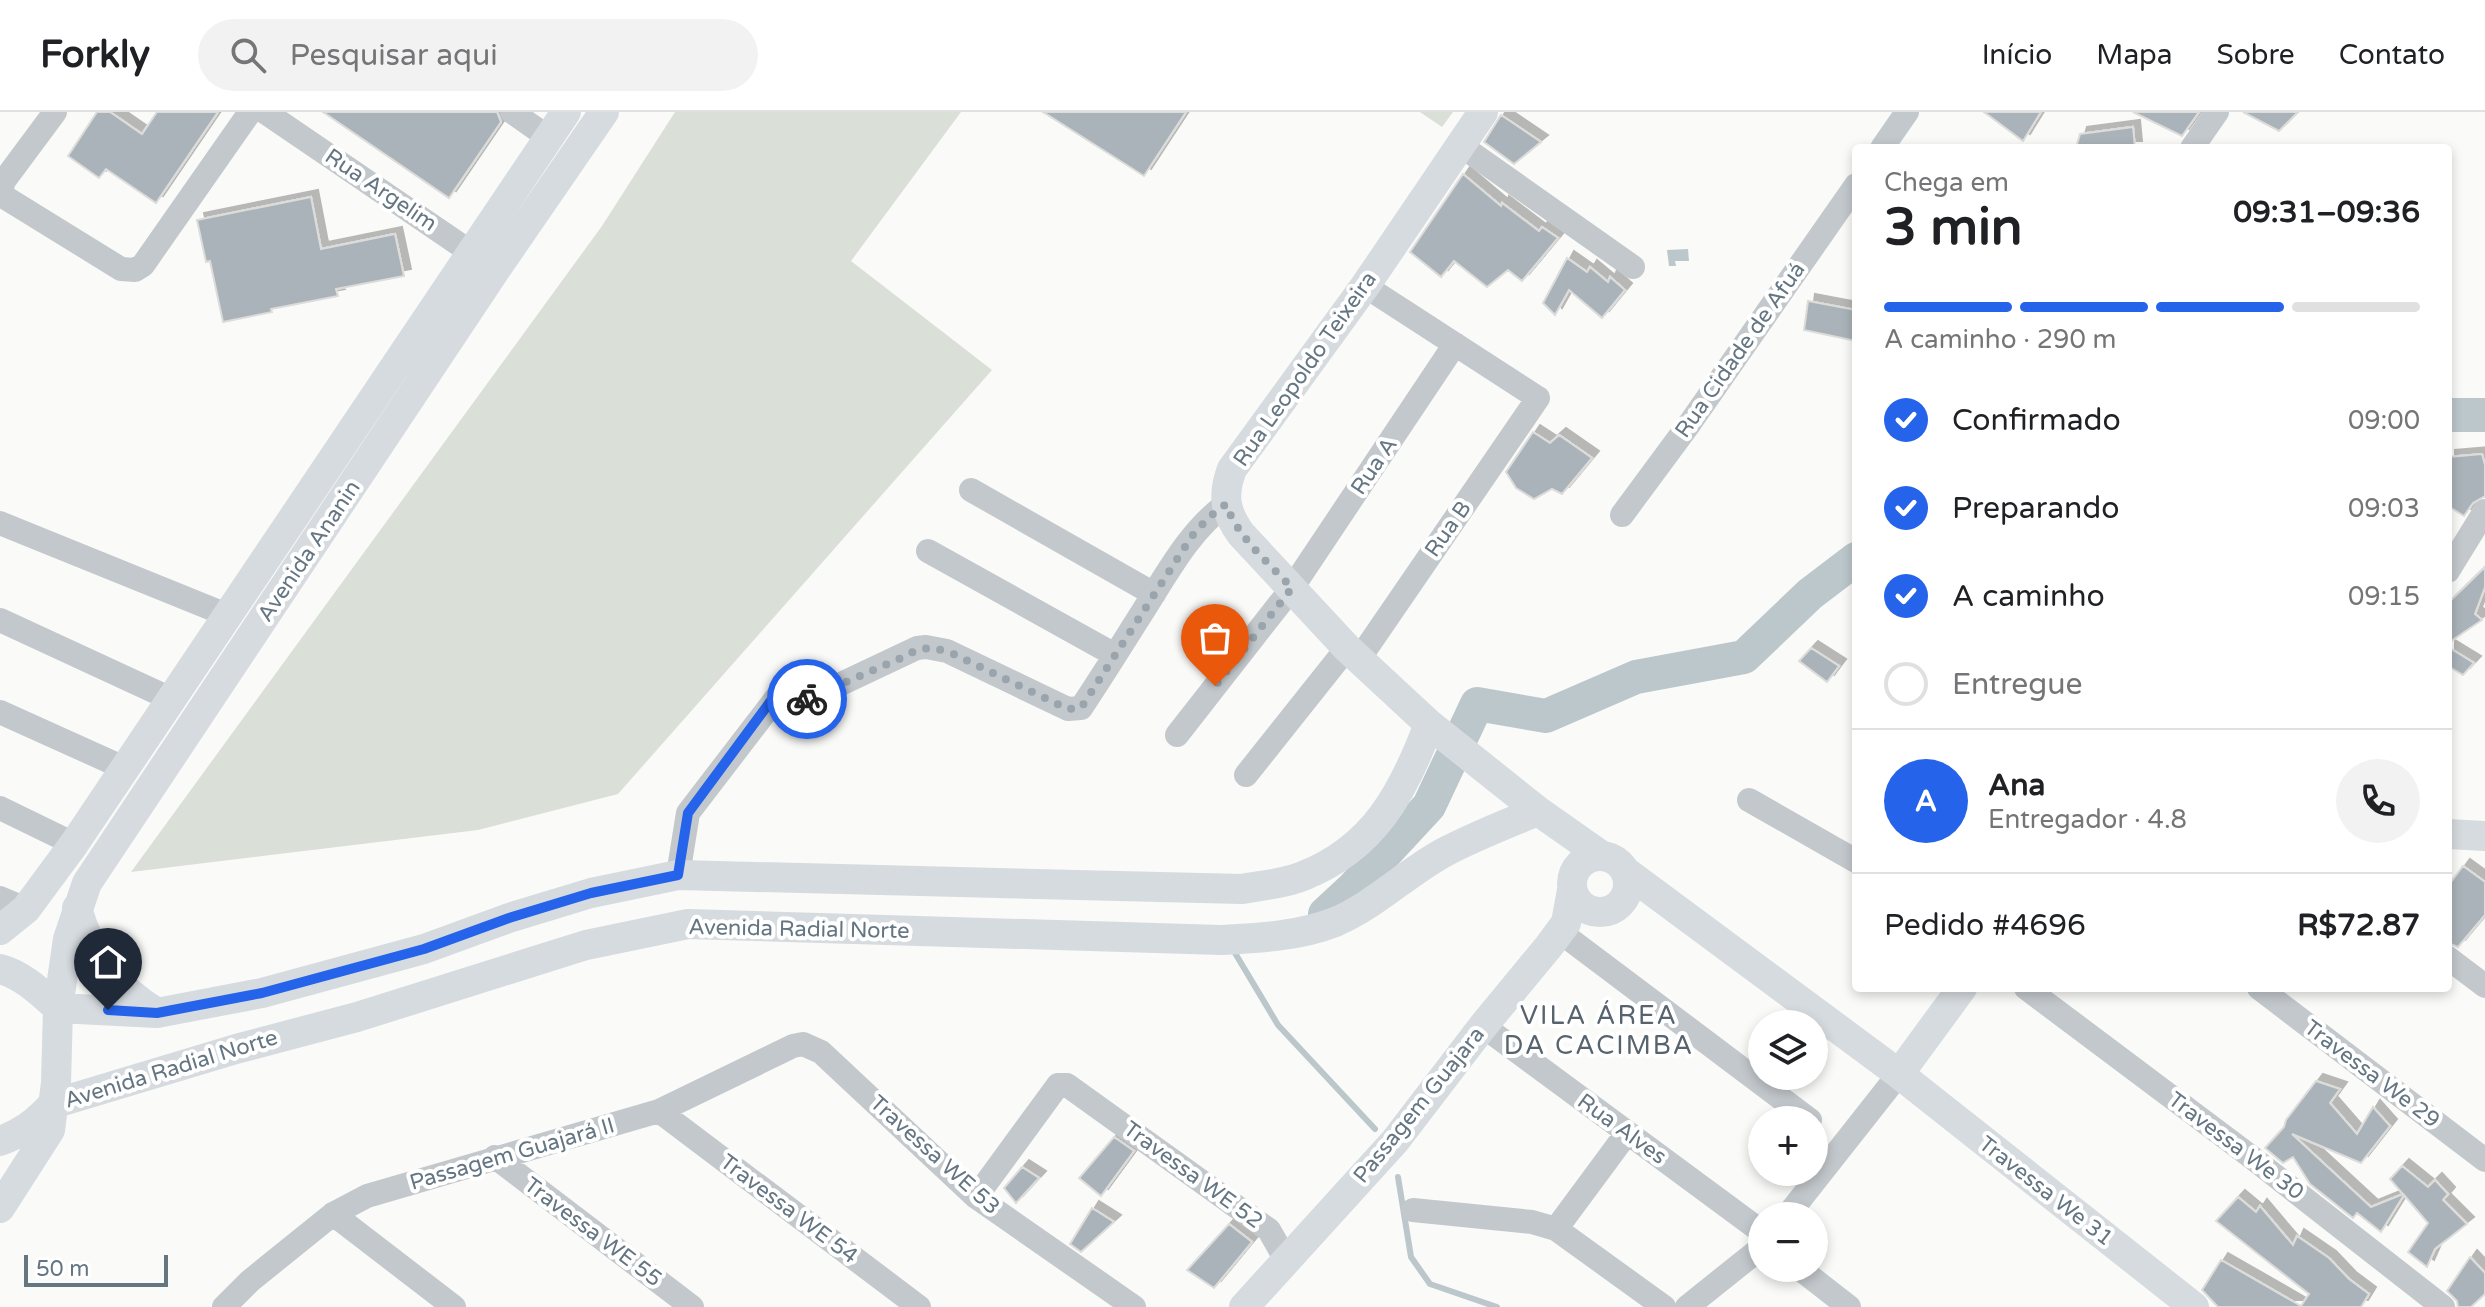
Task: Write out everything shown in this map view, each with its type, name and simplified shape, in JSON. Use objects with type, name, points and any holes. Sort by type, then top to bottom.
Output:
[{"type":"main road","name":"Avenida Ananin","points":[[55,1094],[58,1015],[68,939],[87,883],[100,859],[333,516],[484,261],[566,112]]},
{"type":"main road","name":"Avenida Ananin","points":[[0,930],[13,904],[74,844],[227,615],[484,261],[604,112]]},
{"type":"main road","name":"Rua Leopoldo Teixeira","points":[[1226,504],[1226,486],[1232,469],[1365,286],[1483,112]]},
{"type":"main road","points":[[1226,504],[1241,534],[1353,653],[1436,729],[1538,811],[1899,1074],[1959,992]]},
{"type":"main road","name":"Avenida Radial Norte","points":[[58,1015],[157,1013],[277,989],[424,949],[591,893],[678,875],[1229,889],[1300,878],[1334,861],[1369,834],[1393,805],[1436,729]]},
{"type":"main road","points":[[1538,811],[1581,905],[1597,912],[1606,912],[1621,903],[1628,887],[1614,864],[1586,859],[1580,864],[1572,884]]},
{"type":"main road","name":"Avenida Radial Norte","points":[[55,1094],[357,1017],[586,945],[688,924],[1221,940],[1260,938],[1308,930],[1360,910],[1443,853],[1538,811]]},
{"type":"main road","points":[[2452,834],[2485,836]]},
{"type":"main road","name":"Passagem Guajara","points":[[1559,942],[1566,923],[1572,884]]},
{"type":"main road","points":[[77,908],[83,930],[105,969],[120,986],[157,1013]]},
{"type":"main road","name":"Passagem Guajara","points":[[1244,1307],[1395,1141],[1483,1026],[1559,942],[1597,912]]},
{"type":"main road","points":[[0,969],[32,985],[58,1015]]},
{"type":"main road","name":"Travessa We 31","points":[[1899,1074],[2194,1307]]},
{"type":"main road","points":[[0,1141],[19,1134],[39,1120],[55,1094]]},
{"type":"main road","points":[[0,1208],[50,1130],[55,1094]]},
{"type":"street","points":[[55,112],[3,182],[2,191],[6,198],[121,269],[135,270],[143,265],[250,112]]},
{"type":"street","name":"Rua Argelim","points":[[265,112],[484,261]]},
{"type":"street","points":[[512,112],[549,138]]},
{"type":"street","points":[[1885,144],[1907,112]]},
{"type":"street","points":[[2195,144],[2217,112]]},
{"type":"street","points":[[1460,145],[1633,267]]},
{"type":"street","name":"Rua Cidade de Afuá","points":[[1622,515],[1852,191]]},
{"type":"street","points":[[1365,286],[1455,344]]},
{"type":"street","name":"Rua B","points":[[1246,775],[1353,653],[1538,398],[1455,344]]},
{"type":"street","name":"Rua A","points":[[1177,735],[1292,588],[1455,344]]},
{"type":"street","points":[[971,490],[1154,594]]},
{"type":"street","points":[[678,875],[688,813],[770,702],[780,693],[809,699],[906,656],[917,648],[926,647],[947,651],[1068,709],[1081,708],[1192,536],[1226,504]]},
{"type":"street","points":[[2452,565],[2485,511]]},
{"type":"street","points":[[0,523],[227,615]]},
{"type":"street","points":[[928,551],[1115,655]]},
{"type":"street","points":[[0,620],[171,699]]},
{"type":"street","points":[[0,712],[124,768]]},
{"type":"street","points":[[1749,800],[1852,859]]},
{"type":"street","points":[[0,808],[74,844]]},
{"type":"street","points":[[1559,942],[1790,1106]]},
{"type":"street","points":[[2452,961],[2485,986]]},
{"type":"street","name":"Travessa We 30","points":[[2031,992],[2250,1156],[2443,1307]]},
{"type":"street","name":"Travessa We 29","points":[[2264,992],[2485,1160]]},
{"type":"street","name":"Rua Alves","points":[[1483,1026],[1748,1222]]},
{"type":"street","name":"Passagem Guajará II","points":[[224,1307],[250,1281],[333,1214],[367,1196],[659,1111],[781,1050],[803,1044],[821,1052]]},
{"type":"street","name":"Travessa WE 53","points":[[821,1052],[976,1197],[1134,1307]]},
{"type":"street","points":[[1798,1202],[1899,1074]]},
{"type":"street","name":"Travessa WE 52","points":[[976,1197],[1058,1085],[1067,1085],[1269,1230],[1286,1260]]},
{"type":"street","name":"Travessa WE 54","points":[[659,1111],[919,1307]]},
{"type":"street","points":[[1556,1229],[1627,1133]]},
{"type":"street","points":[[1828,1134],[1844,1145]]},
{"type":"street","name":"Travessa WE 55","points":[[495,1157],[692,1307]]},
{"type":"street","points":[[1413,1210],[1532,1222],[1556,1229],[1664,1307]]},
{"type":"street","points":[[333,1214],[454,1307]]},
{"type":"street","points":[[1687,1307],[1748,1258]]},
{"type":"street","points":[[1817,1282],[1849,1307]]},
{"type":"shaded area","points":[[675,112],[961,112],[851,261],[992,370],[618,794],[478,830],[131,872],[602,226]]},
{"type":"shaded area","points":[[1420,112],[1453,112],[1442,127]]},
{"type":"shaded area","points":[[1688,249],[1689,261],[1675,261],[1676,266],[1669,266],[1667,250]]},
{"type":"building","points":[[97,112],[110,112],[142,134],[157,112],[218,112],[156,203],[106,169],[99,178],[68,156]]},
{"type":"building","points":[[323,112],[497,112],[501,122],[449,198]]},
{"type":"building","points":[[1043,112],[1186,112],[1144,176]]},
{"type":"building","points":[[1984,112],[2041,112],[2023,141]]},
{"type":"building","points":[[2133,112],[2199,112],[2182,136]]},
{"type":"building","points":[[2243,112],[2298,112],[2279,131]]},
{"type":"building","points":[[1501,115],[1541,142],[1514,164],[1484,142]]},
{"type":"building","points":[[2133,127],[2135,144],[2077,144],[2080,134]]},
{"type":"building","points":[[1463,174],[1501,206],[1502,203],[1539,231],[1542,227],[1558,238],[1522,281],[1508,270],[1487,287],[1454,261],[1441,277],[1410,252]]},
{"type":"building","points":[[311,197],[321,249],[395,234],[404,276],[336,289],[338,296],[223,322],[210,261],[206,262],[197,220]]},
{"type":"building","points":[[1567,258],[1587,272],[1590,267],[1608,282],[1610,277],[1625,290],[1602,318],[1569,290],[1555,315],[1543,303]]},
{"type":"building","points":[[1808,301],[1852,309],[1852,340],[1804,330]]},
{"type":"building","points":[[1533,432],[1550,443],[1559,435],[1592,458],[1562,494],[1552,489],[1534,499],[1516,488],[1506,472]]},
{"type":"building","points":[[2482,454],[2485,465],[2485,496],[2473,503],[2464,516],[2452,508],[2452,457]]},
{"type":"building","points":[[2485,567],[2485,587],[2475,614],[2482,620],[2452,640],[2452,599]]},
{"type":"building","points":[[1811,648],[1839,666],[1827,682],[1799,661]]},
{"type":"building","points":[[2452,649],[2474,663],[2463,675],[2452,668]]},
{"type":"building","points":[[2463,866],[2485,882],[2485,915],[2458,947],[2452,945],[2452,881]]},
{"type":"building","points":[[2316,1081],[2340,1089],[2330,1103],[2357,1134],[2373,1107],[2390,1126],[2361,1163],[2292,1134],[2371,1207],[2403,1194],[2390,1179],[2402,1166],[2428,1187],[2435,1180],[2448,1194],[2443,1200],[2467,1224],[2435,1249],[2427,1267],[2408,1252],[2428,1223],[2404,1195],[2381,1232],[2357,1213],[2353,1218],[2310,1184],[2293,1157],[2283,1163],[2265,1148]]},
{"type":"building","points":[[1114,1137],[1134,1151],[1101,1196],[1079,1178]]},
{"type":"building","points":[[1022,1167],[1039,1178],[1016,1203],[1004,1188]]},
{"type":"building","points":[[2238,1197],[2256,1212],[2260,1206],[2293,1245],[2297,1236],[2329,1258],[2369,1294],[2361,1307],[2218,1307],[2202,1290],[2221,1260],[2301,1306],[2309,1294],[2216,1221]]},
{"type":"building","points":[[1092,1208],[1114,1222],[1081,1252],[1070,1244]]},
{"type":"building","points":[[1229,1224],[1252,1242],[1214,1288],[1187,1270]]},
{"type":"building","points":[[2470,1257],[2485,1273],[2485,1294],[2471,1307],[2458,1307],[2457,1301],[2447,1291]]},
{"type":"waterway","points":[[2452,415],[2485,415]]},
{"type":"waterway","points":[[1325,914],[1429,806],[1477,704],[1546,716],[1636,677],[1744,657],[1810,594],[1852,562]]},
{"type":"waterway","points":[[1232,948],[1278,1025],[1375,1129]]},
{"type":"waterway","points":[[1398,1177],[1411,1257],[1430,1284],[1497,1307]]},
{"type":"way so far","points":[[807,699],[906,656],[917,648],[926,647],[947,651],[1068,709],[1081,708],[1192,536],[1226,504],[1241,534],[1292,588],[1215,686]]},
{"type":"district","name":"VILA ÁREA DA CACIMBA","points":[[1599,1030]]},
{"type":"route","points":[[108,1010],[157,1013],[262,993],[424,949],[591,893],[678,875],[688,813],[770,702],[780,693],[807,699]]}]
